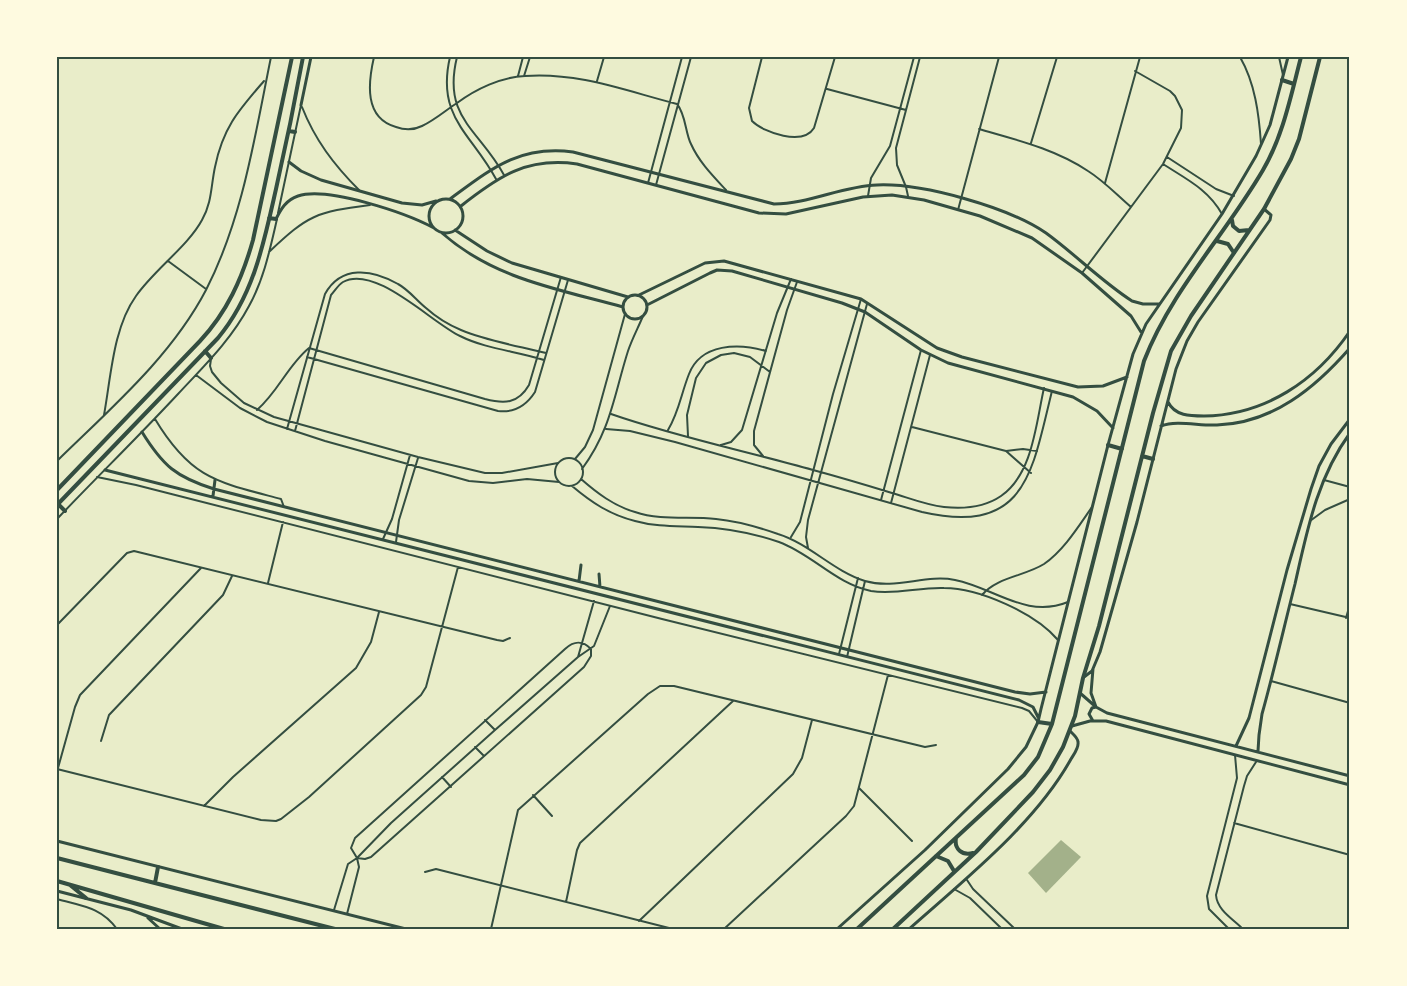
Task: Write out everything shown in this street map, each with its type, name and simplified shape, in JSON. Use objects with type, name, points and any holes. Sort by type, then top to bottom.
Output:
[{"type":"main road","points":[[57,490],[200,341],[229,303],[247,262],[253,240],[292,57]]},
{"type":"main road","points":[[65,511],[57,505],[206,351],[229,324],[249,289],[269,218],[303,57]]},
{"type":"main road","points":[[857,929],[1024,775],[1038,757],[1052,724],[1144,361],[1153,338],[1177,296],[1217,242],[1264,168],[1281,128],[1301,57]]},
{"type":"main road","points":[[893,929],[976,852],[1042,780],[1072,729],[1083,678],[1099,626],[1171,351],[1191,316],[1264,209],[1291,159],[1299,139],[1320,57]]},
{"type":"main road","points":[[1282,78],[1294,84]]},
{"type":"main road","points":[[289,131],[295,132]]},
{"type":"main road","points":[[269,218],[276,219]]},
{"type":"main road","points":[[1232,219],[1233,226],[1239,231],[1249,230]]},
{"type":"main road","points":[[1217,242],[1228,244],[1234,253]]},
{"type":"main road","points":[[206,351],[211,358]]},
{"type":"main road","points":[[1108,446],[1122,449]]},
{"type":"main road","points":[[1142,456],[1153,459]]},
{"type":"main road","points":[[1038,722],[1052,724]]},
{"type":"main road","points":[[956,837],[956,847],[960,852],[968,854],[976,852]]},
{"type":"main road","points":[[935,856],[948,861],[954,872]]},
{"type":"main road","points":[[57,858],[335,929]]},
{"type":"main road","points":[[155,883],[158,867]]},
{"type":"main road","points":[[57,881],[225,929]]},
{"type":"main road","points":[[70,885],[86,898]]},
{"type":"street","points":[[57,461],[156,360],[188,318],[206,289],[228,237],[237,207],[271,57]]},
{"type":"street","points":[[57,519],[196,375],[228,339],[250,304],[269,252],[311,57]]},
{"type":"street","points":[[374,57],[369,79],[369,97],[372,106],[384,122],[403,129],[423,126],[456,103],[490,85],[518,76],[573,76],[677,104],[681,108],[687,135],[694,151],[728,193]]},
{"type":"street","points":[[450,57],[446,81],[450,108],[496,180]]},
{"type":"street","points":[[457,57],[452,84],[456,103],[504,175]]},
{"type":"street","points":[[518,76],[523,57]]},
{"type":"street","points":[[524,76],[530,57]]},
{"type":"street","points":[[597,81],[604,57]]},
{"type":"street","points":[[648,183],[682,57]]},
{"type":"street","points":[[656,186],[691,57]]},
{"type":"street","points":[[762,57],[749,108],[752,121],[762,128],[801,137],[809,134],[814,128],[835,57]]},
{"type":"street","points":[[868,196],[868,186],[890,146],[914,57]]},
{"type":"street","points":[[908,197],[897,165],[896,148],[920,57]]},
{"type":"street","points":[[958,210],[999,57]]},
{"type":"street","points":[[1031,144],[1057,57]]},
{"type":"street","points":[[1105,183],[1140,57]]},
{"type":"street","points":[[1240,57],[1255,97],[1261,147]]},
{"type":"street","points":[[1279,57],[1282,78]]},
{"type":"street","points":[[837,929],[925,850],[1008,769],[1026,747],[1038,722],[1108,446],[1141,334],[1159,304],[1222,214],[1261,147],[1270,124],[1288,57]]},
{"type":"street","points":[[1082,273],[1163,164],[1181,128],[1183,119],[1180,102],[1170,91],[1135,71]]},
{"type":"street","points":[[104,415],[118,339],[125,316],[135,297],[203,219],[225,130],[266,78]]},
{"type":"street","points":[[827,89],[906,110]]},
{"type":"street","points":[[301,105],[324,151],[359,190]]},
{"type":"street","points":[[979,129],[1031,144],[1073,162],[1105,183],[1131,207]]},
{"type":"street","points":[[890,146],[896,148]]},
{"type":"street","points":[[289,162],[301,171],[321,180],[412,205],[450,199],[498,164],[534,152],[560,150],[659,174],[762,203],[785,204],[868,186],[906,187],[994,208],[1025,221],[1043,232],[1131,301],[1159,304]]},
{"type":"street","points":[[1167,157],[1216,189],[1234,195]]},
{"type":"street","points":[[460,206],[504,175],[536,164],[567,162],[772,215],[799,212],[868,196],[908,197],[958,210],[1016,230],[1032,238],[1082,273],[1131,316],[1141,334]]},
{"type":"street","points":[[1163,164],[1206,192],[1222,214]]},
{"type":"street","points":[[276,219],[287,202],[297,196],[308,194],[339,197],[403,213],[434,228],[467,253],[489,266],[521,279],[622,307]]},
{"type":"street","points":[[442,233],[455,230],[463,219],[460,206],[450,199]]},
{"type":"street","points":[[434,228],[429,214],[436,201]]},
{"type":"street","points":[[269,252],[295,227],[313,216],[339,209],[369,205]]},
{"type":"street","points":[[1096,707],[1091,693],[1093,669],[1119,587],[1176,369],[1192,331],[1270,220],[1271,215],[1264,209]]},
{"type":"street","points":[[455,230],[500,258],[628,297],[639,295],[714,261],[733,262],[861,299],[926,341],[949,353],[1081,387],[1097,387],[1127,377]]},
{"type":"street","points":[[168,261],[206,289]]},
{"type":"street","points":[[196,375],[246,412],[287,429],[408,465],[481,483],[527,479],[559,482],[565,486],[572,486],[581,479],[582,469],[596,451],[606,429],[629,348],[647,305],[717,270],[732,271],[858,309],[930,355],[958,366],[1064,393],[1089,405],[1113,428]]},
{"type":"street","points":[[287,429],[326,294],[338,278],[347,273],[377,276],[397,284],[437,317],[460,330],[546,353]]},
{"type":"street","points":[[309,348],[498,402],[507,402],[519,398],[527,388],[562,277]]},
{"type":"street","points":[[307,357],[471,404],[507,412],[520,408],[530,400],[534,392],[568,279]]},
{"type":"street","points":[[718,445],[731,442],[742,430],[791,279]]},
{"type":"street","points":[[295,431],[331,295],[342,282],[350,280],[377,284],[393,290],[429,318],[458,336],[544,360]]},
{"type":"street","points":[[763,456],[754,445],[754,435],[770,372],[798,281]]},
{"type":"street","points":[[639,295],[647,305]]},
{"type":"street","points":[[622,307],[628,297]]},
{"type":"street","points":[[790,538],[800,522],[861,299]]},
{"type":"street","points":[[808,548],[806,530],[868,302]]},
{"type":"street","points":[[622,307],[625,314],[633,319],[643,316]]},
{"type":"street","points":[[575,459],[585,447],[593,430],[625,314]]},
{"type":"street","points":[[458,336],[460,330]]},
{"type":"street","points":[[1168,400],[1172,408],[1179,413],[1198,416],[1221,416],[1248,411],[1274,400],[1316,370],[1350,332]]},
{"type":"street","points":[[668,430],[680,407],[690,372],[707,353],[729,346],[766,351]]},
{"type":"street","points":[[257,410],[270,398],[301,355],[309,348]]},
{"type":"street","points":[[881,500],[921,350]]},
{"type":"street","points":[[1161,426],[1178,423],[1196,426],[1220,425],[1255,418],[1279,409],[1310,389],[1349,350]]},
{"type":"street","points":[[688,436],[687,415],[696,378],[706,363],[721,355],[734,353],[750,357],[770,372]]},
{"type":"street","points":[[891,503],[930,355]]},
{"type":"street","points":[[211,358],[210,366],[221,383],[257,410],[289,421],[467,470],[494,474],[558,463],[568,458],[575,459],[582,469]]},
{"type":"street","points":[[217,389],[221,383]]},
{"type":"street","points":[[1064,393],[1066,384]]},
{"type":"street","points":[[611,414],[943,507],[977,506],[1002,495],[1016,481],[1024,468],[1044,388]]},
{"type":"street","points":[[606,429],[630,431],[675,442],[946,517],[987,514],[1013,499],[1031,473],[1053,390]]},
{"type":"street","points":[[471,404],[473,395]]},
{"type":"street","points":[[507,402],[507,412]]},
{"type":"street","points":[[1178,423],[1179,413]]},
{"type":"street","points":[[155,418],[182,456],[201,472],[215,480],[281,499],[285,507]]},
{"type":"street","points":[[1236,746],[1250,718],[1284,581],[1319,466],[1331,444],[1348,425],[1350,419]]},
{"type":"street","points":[[911,427],[1006,452],[1030,449],[1037,451]]},
{"type":"street","points":[[142,432],[162,460],[178,474],[214,489],[1015,692],[1030,694],[1046,692]]},
{"type":"street","points":[[675,442],[677,433]]},
{"type":"street","points":[[1258,751],[1260,726],[1310,521],[1323,480],[1350,434]]},
{"type":"street","points":[[744,461],[746,452]]},
{"type":"street","points":[[1006,452],[1031,473]]},
{"type":"street","points":[[383,538],[392,519],[410,455]]},
{"type":"street","points":[[396,542],[399,520],[418,457]]},
{"type":"street","points":[[558,463],[555,472],[559,482]]},
{"type":"street","points":[[105,470],[383,538],[1024,702],[1036,711],[1038,722]]},
{"type":"street","points":[[97,477],[1026,710],[1038,722]]},
{"type":"street","points":[[581,479],[614,504],[635,513],[655,517],[732,522],[790,538],[835,567],[865,581],[893,584],[946,579],[1043,609],[1068,602]]},
{"type":"street","points":[[213,496],[215,480]]},
{"type":"street","points":[[1323,480],[1350,487]]},
{"type":"street","points":[[572,486],[605,510],[634,521],[664,526],[729,530],[778,542],[863,589],[888,593],[942,588],[968,591],[1032,619],[1049,630],[1058,640]]},
{"type":"street","points":[[1310,521],[1325,510],[1350,499]]},
{"type":"street","points":[[982,596],[996,584],[1031,570],[1052,558],[1092,507]]},
{"type":"street","points":[[268,583],[283,522]]},
{"type":"street","points":[[57,625],[130,551],[138,551],[497,640],[510,638]]},
{"type":"street","points":[[579,582],[581,565]]},
{"type":"street","points":[[201,568],[80,695],[57,769],[204,806],[276,821],[287,817],[421,695],[426,687],[458,567]]},
{"type":"street","points":[[546,573],[548,567]]},
{"type":"street","points":[[523,574],[524,568]]},
{"type":"street","points":[[599,574],[600,587]]},
{"type":"street","points":[[101,741],[109,715],[224,595],[232,576]]},
{"type":"street","points":[[839,655],[858,578]]},
{"type":"street","points":[[847,657],[865,581]]},
{"type":"street","points":[[665,604],[667,597]]},
{"type":"street","points":[[578,657],[594,601]]},
{"type":"street","points":[[685,609],[686,602]]},
{"type":"street","points":[[1290,604],[1348,618],[1350,604]]},
{"type":"street","points":[[334,910],[351,862],[475,747],[578,657],[591,649],[599,637],[610,606]]},
{"type":"street","points":[[710,615],[712,609]]},
{"type":"street","points":[[204,806],[233,777],[356,668],[371,642],[379,612]]},
{"type":"street","points":[[754,626],[756,621]]},
{"type":"street","points":[[347,914],[359,867],[351,848],[355,838],[565,649],[574,643],[582,642],[591,649]]},
{"type":"street","points":[[357,858],[365,860],[371,857],[451,788],[584,667],[591,656],[591,649]]},
{"type":"street","points":[[1083,678],[1093,669]]},
{"type":"street","points":[[724,929],[854,806],[888,675]]},
{"type":"street","points":[[1271,681],[1350,703]]},
{"type":"street","points":[[491,929],[518,810],[654,689],[667,685],[674,686],[925,747],[936,745]]},
{"type":"street","points":[[1080,693],[1107,713],[1350,776]]},
{"type":"street","points":[[566,902],[580,843],[734,701]]},
{"type":"street","points":[[1093,721],[1089,714],[1092,708],[1096,707]]},
{"type":"street","points":[[485,720],[495,730]]},
{"type":"street","points":[[639,921],[794,774],[802,758],[812,720]]},
{"type":"street","points":[[909,929],[966,879],[1033,813],[1053,788],[1078,746],[1072,729],[1093,721],[1106,721],[1350,785]]},
{"type":"street","points":[[1162,736],[1164,727]]},
{"type":"street","points":[[475,747],[484,756]]},
{"type":"street","points":[[1229,929],[1214,915],[1207,903],[1208,889],[1237,777],[1235,755]]},
{"type":"street","points":[[1244,929],[1221,909],[1216,899],[1216,890],[1247,776],[1256,762]]},
{"type":"street","points":[[1333,781],[1335,772]]},
{"type":"street","points":[[442,777],[451,788]]},
{"type":"street","points":[[859,788],[912,841]]},
{"type":"street","points":[[533,795],[552,816]]},
{"type":"street","points":[[1234,823],[1350,855]]},
{"type":"street","points":[[57,841],[406,929]]},
{"type":"street","points":[[1216,858],[1225,860]]},
{"type":"street","points":[[424,872],[436,869],[673,929]]},
{"type":"street","points":[[966,879],[973,889],[1015,929]]},
{"type":"street","points":[[954,889],[970,898],[1002,929]]},
{"type":"street","points":[[57,891],[144,915],[182,929]]},
{"type":"street","points":[[57,898],[96,910],[108,918],[117,929]]},
{"type":"street","points":[[144,915],[160,929]]},
{"type":"shaded area","points":[[1061,840],[1081,857],[1046,893],[1028,873]]}]
